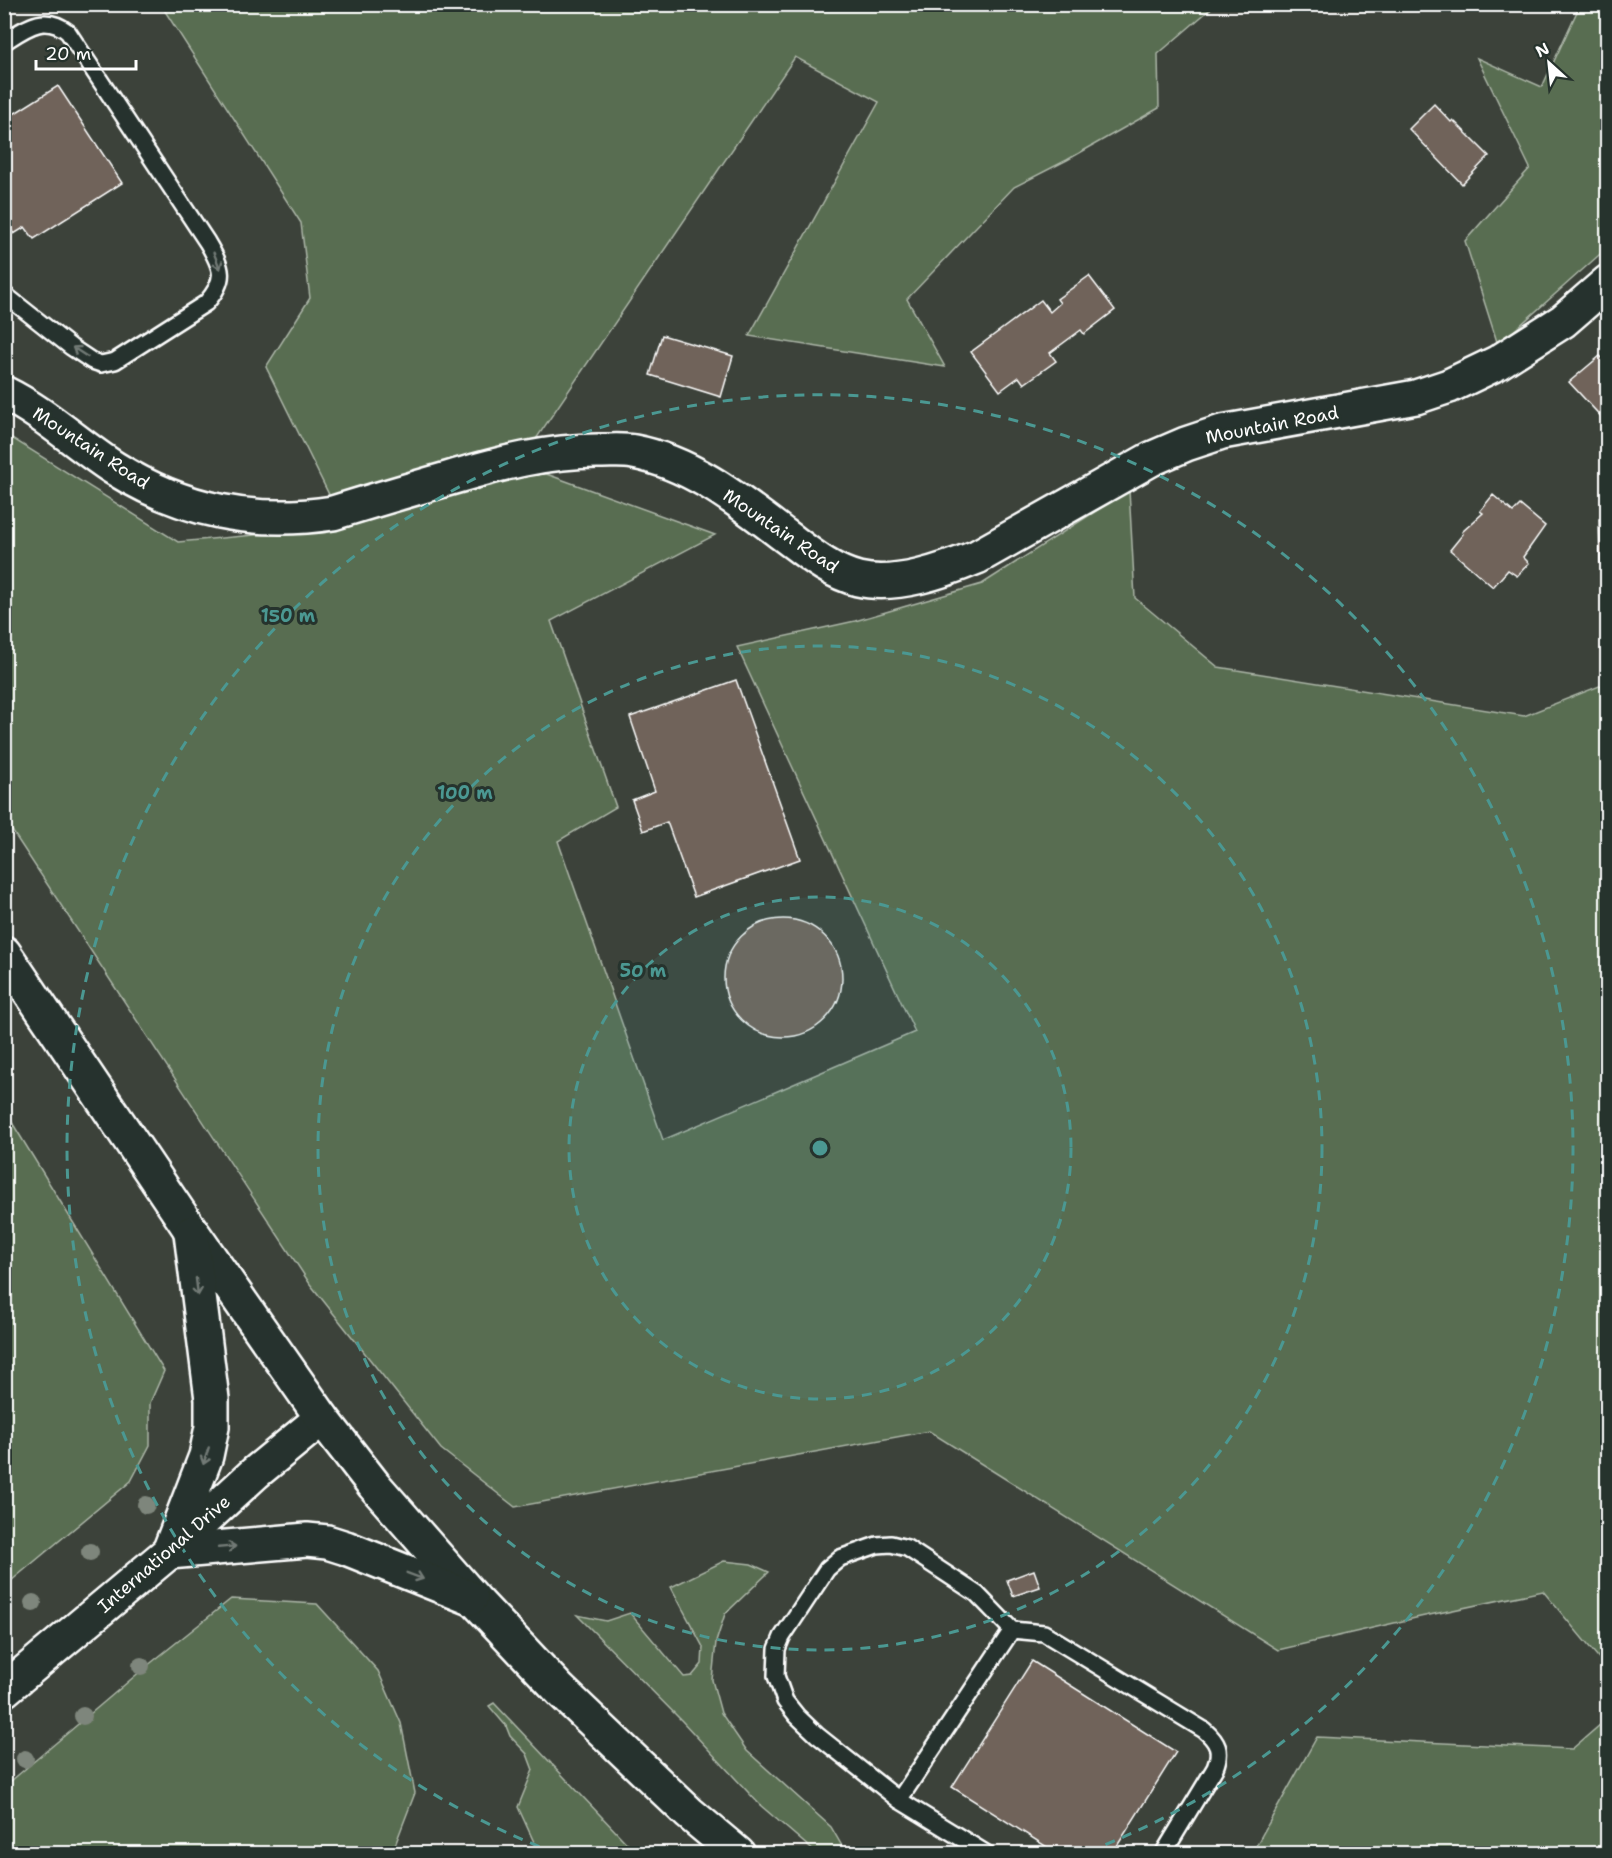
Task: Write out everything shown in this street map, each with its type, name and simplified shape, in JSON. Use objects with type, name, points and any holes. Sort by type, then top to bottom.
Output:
[{"type":"main road","name":"Mountain Road","points":[[4,393],[43,415],[114,468],[164,495],[223,512],[265,518],[333,513],[512,460],[573,450],[632,452],[682,467],[731,495],[833,571],[860,580],[890,580],[917,578],[977,557],[1151,459],[1186,444],[1222,432],[1390,403],[1449,386],[1497,363],[1563,321],[1608,282]]},
{"type":"main road","points":[[4,953],[190,1229],[322,1418],[374,1485],[475,1600],[560,1690],[689,1813],[738,1854]]},
{"type":"main road","points":[[190,1229],[212,1399],[212,1427],[206,1456],[169,1552],[307,1540],[327,1542],[475,1600]]},
{"type":"main road","name":"International Drive","points":[[4,1690],[169,1552],[255,1473],[322,1418]]},
{"type":"lane","points":[[4,42],[41,23],[56,24],[68,32],[216,256],[221,272],[221,281],[216,292],[206,303],[115,362],[108,364],[92,361],[71,347],[4,294]]},
{"type":"lane","points":[[987,1854],[899,1800],[817,1735],[785,1701],[776,1676],[777,1649],[782,1637],[827,1569],[840,1558],[877,1545],[891,1544],[907,1548],[977,1594],[1012,1630],[1044,1634],[1204,1730],[1215,1741],[1220,1753],[1215,1768],[1163,1854]]},
{"type":"lane","points":[[899,1800],[1012,1630]]},
{"type":"green space","points":[[161,5],[1215,5],[1158,54],[1159,108],[1014,187],[907,299],[945,367],[749,336],[879,102],[795,57],[519,464],[715,535],[551,621],[616,807],[558,841],[663,1140],[915,1032],[737,647],[855,621],[982,584],[1129,490],[1135,598],[1218,667],[1524,716],[1607,683],[1607,1668],[1543,1591],[1278,1650],[929,1431],[515,1507],[441,1449],[310,1284],[5,820],[4,433],[178,542],[345,527],[266,367],[310,298],[301,223]]},
{"type":"green space","points":[[1580,5],[1607,5],[1607,248],[1498,345],[1465,241],[1530,168],[1477,58],[1542,87]]},
{"type":"green space","points":[[5,1111],[164,1371],[150,1403],[150,1445],[131,1481],[5,1586]]},
{"type":"green space","points":[[724,1561],[751,1564],[769,1572],[725,1614],[716,1642],[712,1680],[721,1713],[747,1751],[831,1827],[846,1853],[816,1853],[760,1805],[682,1721],[577,1615],[606,1621],[630,1613],[684,1677],[692,1676],[702,1664],[703,1647],[671,1587]]},
{"type":"green space","points":[[231,1599],[317,1604],[378,1671],[401,1723],[415,1793],[392,1853],[5,1853],[5,1786],[142,1670]]},
{"type":"green space","points":[[494,1703],[636,1853],[539,1853],[518,1807],[533,1770],[527,1754],[510,1736],[506,1726],[489,1706]]},
{"type":"green space","points":[[1607,1719],[1607,1853],[1252,1853],[1317,1737],[1572,1749]]},
{"type":"building","points":[[58,86],[122,183],[34,239],[25,227],[14,234],[4,220],[4,120]]},
{"type":"building","points":[[1434,104],[1489,156],[1462,184],[1409,129]]},
{"type":"building","points":[[1089,276],[1115,310],[1084,334],[1081,330],[1050,353],[1056,361],[1024,384],[1019,377],[1000,391],[971,352],[1041,300],[1050,312],[1060,303],[1057,299]]},
{"type":"building","points":[[662,335],[733,356],[721,397],[650,375]]},
{"type":"building","points":[[1600,356],[1608,363],[1608,424],[1569,382]]},
{"type":"building","points":[[1493,495],[1513,512],[1520,505],[1545,526],[1523,557],[1529,563],[1517,576],[1508,570],[1493,587],[1450,550],[1463,534],[1462,532],[1483,513],[1480,511]]},
{"type":"building","points":[[1599,519],[1608,519],[1608,563],[1600,563]]},
{"type":"building","points":[[736,680],[800,859],[694,897],[667,822],[643,831],[632,800],[655,791],[630,717]]},
{"type":"building","points":[[783,919],[805,924],[825,936],[837,956],[842,978],[837,1000],[825,1020],[805,1032],[783,1037],[761,1032],[741,1020],[729,1000],[724,978],[729,956],[741,936],[761,924]]},
{"type":"building","points":[[1034,1570],[1040,1587],[1013,1596],[1007,1580]]},
{"type":"building","points":[[1032,1661],[1176,1752],[1112,1854],[1058,1854],[952,1787]]}]
